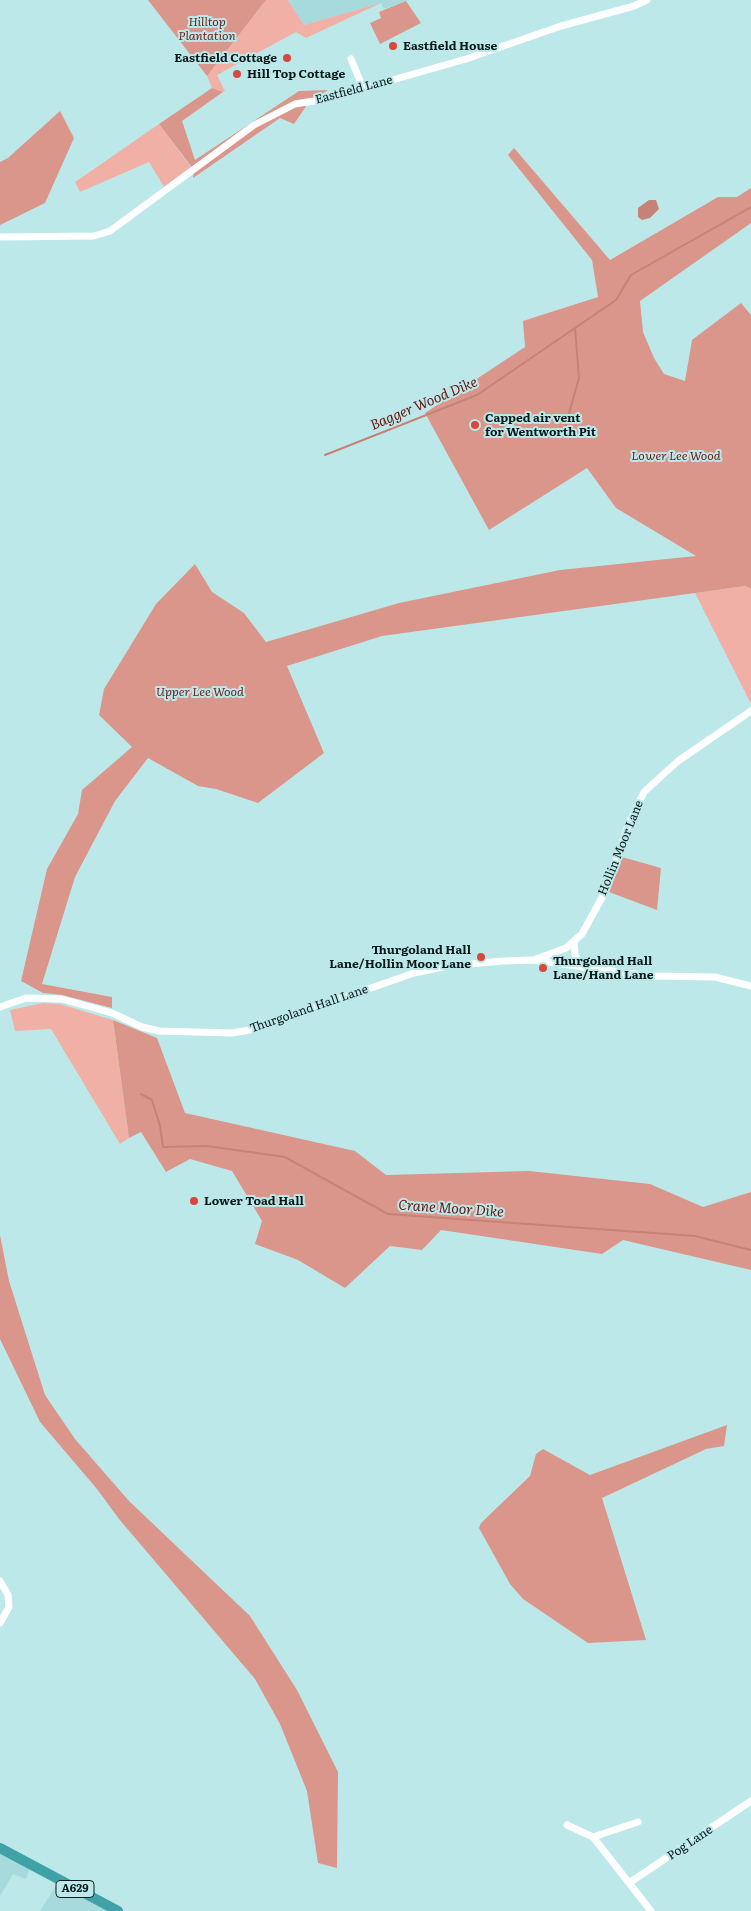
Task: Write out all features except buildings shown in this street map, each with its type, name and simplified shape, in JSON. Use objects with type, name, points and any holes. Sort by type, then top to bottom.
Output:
[{"type":"highway","name":"A629","points":[[0,1848],[118,1911]]},
{"type":"street","name":"Eastfield Lane","points":[[0,237],[94,236],[110,231],[254,125],[295,104],[326,100],[466,59],[647,0]]},
{"type":"street","points":[[351,59],[363,88]]},
{"type":"street","name":"Hollin Moor Lane","points":[[533,960],[566,948],[582,934],[606,890],[629,823],[644,792],[678,760],[751,711]]},
{"type":"street","points":[[574,941],[575,955],[583,967]]},
{"type":"street","points":[[533,960],[649,976],[714,977],[751,986]]},
{"type":"street","name":"Thurgoland Hall Lane","points":[[0,1007],[26,998],[62,999],[112,1013],[142,1027],[159,1031],[232,1033],[250,1030],[414,973],[448,966],[533,960]]},
{"type":"street","points":[[0,1581],[8,1595],[9,1608],[0,1623]]},
{"type":"street","name":"Pog Lane","points":[[629,1883],[751,1801]]},
{"type":"street","points":[[593,1836],[638,1822]]},
{"type":"street","points":[[567,1826],[593,1836],[651,1911]]},
{"type":"shaded area","points":[[266,0],[288,0],[304,25],[381,3],[306,38],[296,32],[217,75],[225,91],[212,88],[207,76]]},
{"type":"shaded area","points":[[288,0],[409,0],[384,9],[381,3],[304,25]]},
{"type":"shaded area","points":[[159,124],[191,167],[164,187],[149,162],[80,192],[75,182]]},
{"type":"shaded area","points":[[649,200],[656,200],[659,209],[650,218],[642,220],[638,217],[638,208]]},
{"type":"shaded area","points":[[747,586],[751,589],[751,704],[695,593]]},
{"type":"shaded area","points":[[43,1003],[60,1004],[113,1020],[129,1138],[120,1144],[51,1029],[15,1031],[10,1010]]},
{"type":"shaded area","points":[[0,1852],[30,1869],[26,1879],[13,1874],[0,1896]]},
{"type":"shaded area","points":[[57,1884],[110,1911],[40,1911]]},
{"type":"green space","name":"Hilltop Plantation","points":[[148,0],[266,0],[207,76]]},
{"type":"green space","points":[[406,1],[421,23],[380,44],[370,23],[381,18],[379,12]]},
{"type":"green space","points":[[212,88],[223,92],[182,121],[195,160],[299,91],[328,90],[309,102],[294,124],[280,118],[193,178],[194,170],[159,124]]},
{"type":"green space","points":[[60,111],[74,138],[45,203],[0,225],[0,162],[8,158]]},
{"type":"green space","points":[[514,148],[610,260],[718,197],[737,197],[751,188],[751,223],[640,301],[643,332],[654,358],[664,374],[685,381],[692,340],[741,303],[751,315],[751,589],[746,586],[382,636],[287,666],[324,753],[258,803],[216,789],[198,786],[148,758],[115,801],[75,877],[42,984],[112,997],[112,1008],[62,995],[43,993],[21,981],[47,869],[78,814],[82,790],[132,747],[99,715],[104,689],[156,604],[195,564],[212,592],[244,613],[266,642],[399,603],[560,570],[696,556],[616,508],[587,468],[489,530],[425,413],[525,347],[523,321],[598,297],[592,260],[508,155]]},
{"type":"green space","points":[[622,857],[661,868],[657,910],[609,892]]},
{"type":"green space","points":[[113,1020],[157,1038],[185,1113],[355,1151],[386,1175],[529,1171],[650,1184],[703,1207],[751,1192],[751,1270],[623,1240],[602,1254],[441,1230],[422,1250],[390,1246],[345,1288],[298,1260],[255,1244],[262,1221],[232,1171],[190,1159],[166,1172],[141,1132],[129,1138]]},
{"type":"green space","points":[[0,1235],[9,1281],[45,1395],[75,1439],[129,1501],[250,1616],[297,1690],[338,1772],[337,1868],[318,1863],[307,1791],[280,1724],[255,1679],[119,1519],[97,1489],[40,1422],[0,1339]]},
{"type":"green space","points":[[727,1425],[724,1446],[706,1449],[602,1498],[646,1640],[588,1643],[523,1599],[510,1584],[479,1528],[481,1523],[530,1476],[536,1454],[543,1449],[590,1475]]},
{"type":"waterway","name":"Bagger Wood Dike","points":[[325,455],[477,395],[616,300],[631,275],[751,207]]},
{"type":"waterway","name":"Bagger Wood Dike","points":[[563,435],[579,378],[575,328]]},
{"type":"waterway","name":"Crane Moor Dike","points":[[141,1094],[152,1100],[160,1126],[163,1147],[207,1146],[285,1157],[388,1214],[695,1236],[751,1250]]},
{"type":"place","name":"Eastfield House","points":[[393,46]]},
{"type":"place","name":"Eastfield Cottage","points":[[287,58]]},
{"type":"place","name":"Hill Top Cottage","points":[[237,74]]},
{"type":"place","name":"Capped air vent for Wentworth Pit","points":[[475,425]]},
{"type":"place","name":"Thurgoland Hall Lane/Hollin Moor Lane","points":[[481,957]]},
{"type":"place","name":"Thurgoland Hall Lane/Hand Lane","points":[[543,968]]},
{"type":"place","name":"Lower Toad Hall","points":[[194,1201]]},
{"type":"park label","name":"Lower Lee Wood","points":[[676,456]]},
{"type":"park label","name":"Upper Lee Wood","points":[[200,692]]}]
